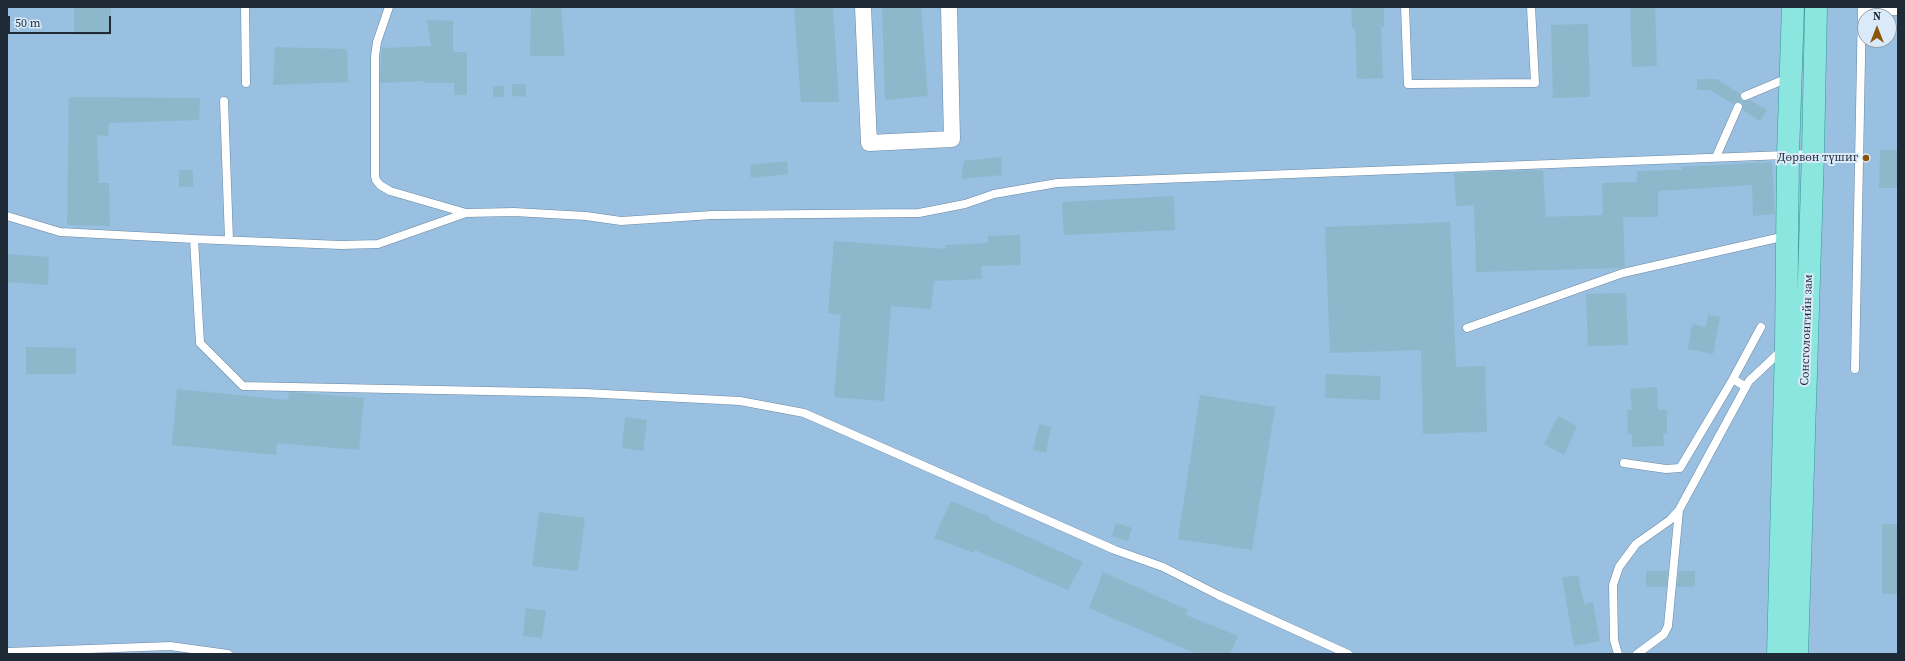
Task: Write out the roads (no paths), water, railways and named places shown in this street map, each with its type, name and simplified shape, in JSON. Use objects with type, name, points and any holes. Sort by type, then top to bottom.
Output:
[{"type":"main road","name":"Сонсголонгийн зам","points":[[1778,654],[1786,347],[1788,154],[1793,7]]},
{"type":"main road","name":"Сонсголонгийн зам","points":[[1797,654],[1813,154],[1816,7]]},
{"type":"street","points":[[863,7],[869,142],[952,139],[950,7]]},
{"type":"lane","points":[[245,7],[246,83]]},
{"type":"lane","points":[[390,7],[377,42],[374,56],[374,176],[376,180],[390,192],[466,213],[514,212],[586,216],[621,221],[712,215],[919,212],[965,204],[994,194],[1057,183],[1813,154]]},
{"type":"lane","points":[[1405,7],[1408,84],[1535,83],[1531,7]]},
{"type":"lane","points":[[1855,369],[1861,48]]},
{"type":"lane","points":[[1744,96],[1791,77]]},
{"type":"lane","points":[[224,101],[229,240]]},
{"type":"lane","points":[[1716,157],[1738,107]]},
{"type":"lane","points":[[7,216],[60,232],[194,239],[378,244],[466,213]]},
{"type":"lane","points":[[1467,328],[1623,273],[1787,236]]},
{"type":"lane","points":[[194,239],[200,343],[243,386],[586,394],[732,400],[804,413],[1115,550],[1163,567],[1218,595],[1348,654]]},
{"type":"lane","points":[[1624,463],[1674,470],[1680,468],[1733,379],[1761,327]]},
{"type":"lane","points":[[1618,654],[1614,640],[1613,584],[1619,567],[1636,544],[1670,520],[1679,510],[1749,381],[1786,347]]},
{"type":"lane","points":[[1733,379],[1746,387]]},
{"type":"lane","points":[[1637,654],[1659,638],[1668,626],[1679,510]]},
{"type":"lane","points":[[7,652],[170,646],[228,654]]},
{"type":"place","name":"Дөрвөн түшиг","points":[[1866,158]]}]
